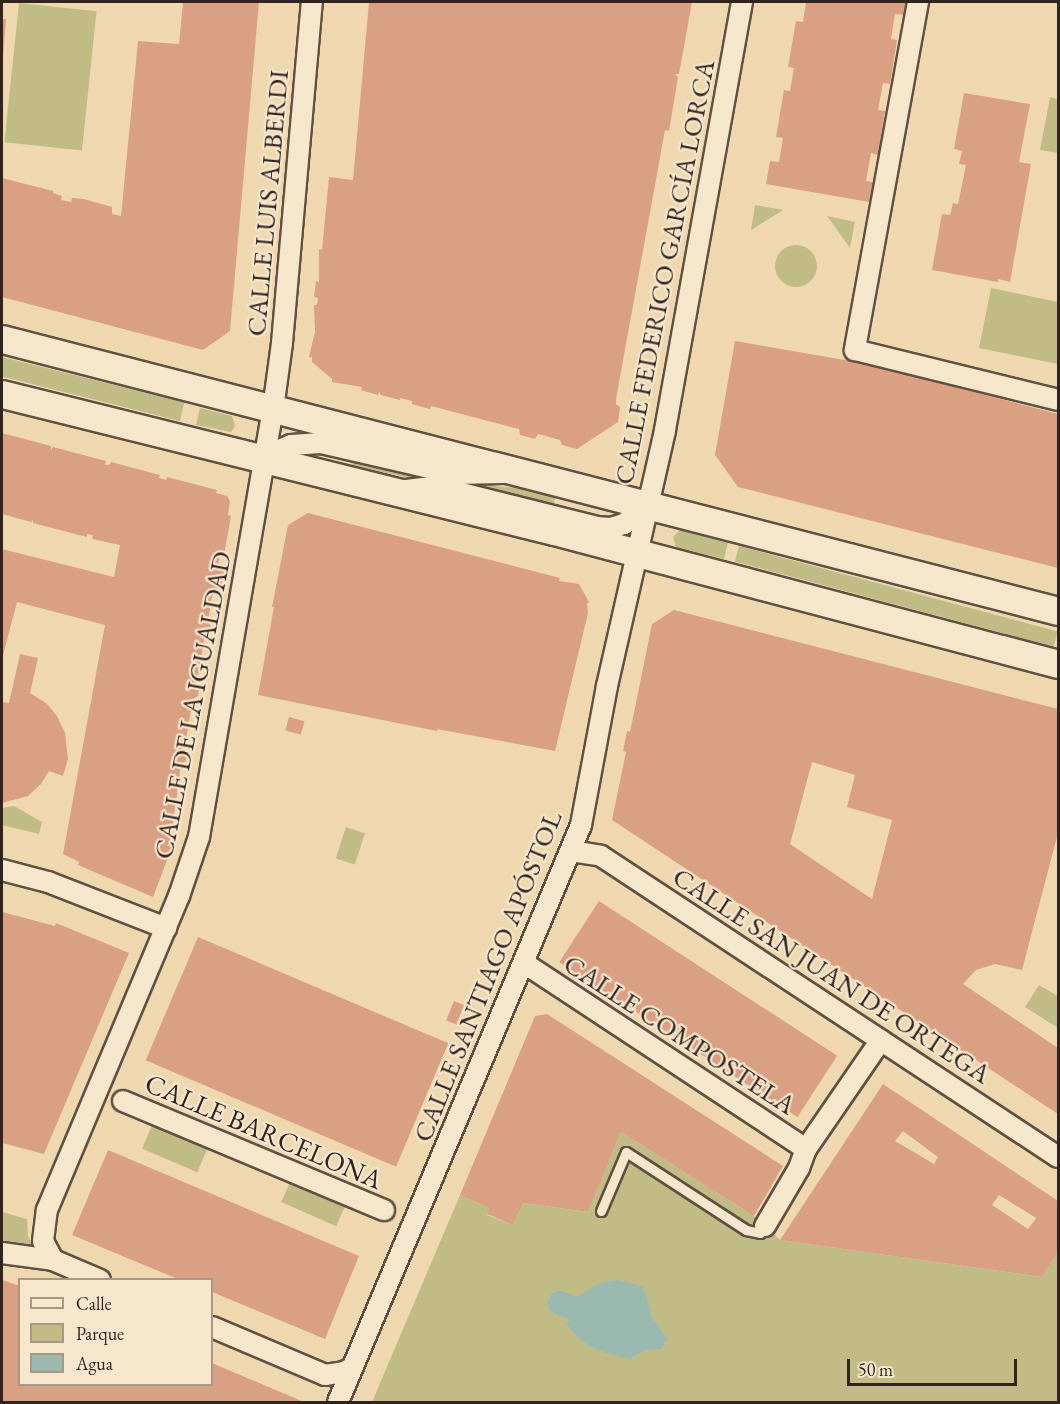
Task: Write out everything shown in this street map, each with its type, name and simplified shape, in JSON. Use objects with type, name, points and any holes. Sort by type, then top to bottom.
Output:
[{"type":"street","name":"CALLE LUIS ALBERDI","points":[[266,460],[283,330],[312,2]]},
{"type":"street","name":"CALLE FEDERICO GARCÍA LORCA","points":[[396,492],[421,488],[445,489],[597,527],[610,528],[624,524],[648,505],[665,430],[742,2]]},
{"type":"street","points":[[918,2],[855,350],[1059,400]]},
{"type":"street","points":[[2,339],[1059,611]]},
{"type":"street","points":[[2,394],[637,553],[1059,664]]},
{"type":"street","points":[[266,460],[291,445],[321,443],[455,474],[476,476],[514,471]]},
{"type":"street","name":"CALLE DE LA IGUALDAD","points":[[53,1260],[43,1241],[44,1220],[194,856],[266,460]]},
{"type":"street","name":"CALLE SANTIAGO APÓSTOL","points":[[338,1402],[581,825],[588,779],[648,505]]},
{"type":"street","name":"CALLE SAN JUAN DE ORTEGA","points":[[571,851],[601,856],[1059,1157]]},
{"type":"street","points":[[2,870],[48,882],[165,928]]},
{"type":"street","name":"CALLE COMPOSTELA","points":[[524,963],[806,1149]]},
{"type":"street","points":[[765,1226],[799,1168],[806,1149],[881,1040]]},
{"type":"street","name":"CALLE BARCELONA","points":[[123,1101],[384,1210]]},
{"type":"street","points":[[2,1253],[53,1260],[95,1278]]},
{"type":"street","points":[[213,1327],[325,1375],[344,1372],[353,1367]]},
{"type":"lane","points":[[601,1210],[626,1152],[746,1230],[760,1233],[765,1226]]},
{"type":"green space","points":[[19,3],[97,11],[82,150],[4,142]]},
{"type":"green space","points":[[1050,97],[1058,99],[1058,153],[1040,150]]},
{"type":"green space","points":[[755,205],[783,210],[751,230]]},
{"type":"green space","points":[[827,216],[855,222],[850,248]]},
{"type":"green space","points":[[796,245],[811,251],[817,266],[811,281],[796,287],[781,281],[775,266],[781,251]]},
{"type":"green space","points":[[991,288],[1058,302],[1058,364],[979,348]]},
{"type":"green space","points":[[2,357],[184,402],[180,421],[2,377]]},
{"type":"green space","points":[[200,408],[232,416],[235,426],[231,432],[196,425]]},
{"type":"green space","points":[[353,458],[466,483],[516,488],[555,498],[553,507],[441,480],[409,478],[351,465]]},
{"type":"green space","points":[[680,530],[728,543],[724,559],[676,547],[673,537]]},
{"type":"green space","points":[[739,546],[1058,631],[1054,647],[735,561]]},
{"type":"green space","points":[[14,806],[42,822],[39,834],[2,825],[2,808]]},
{"type":"green space","points":[[346,827],[365,833],[355,865],[336,858]]},
{"type":"green space","points":[[1039,985],[1058,996],[1058,1028],[1025,1007]]},
{"type":"green space","points":[[153,1123],[208,1146],[197,1172],[142,1149]]},
{"type":"green space","points":[[621,1132],[754,1216],[780,1240],[1042,1277],[1058,1252],[1058,1402],[372,1402],[460,1195],[489,1208],[487,1215],[513,1225],[523,1203],[588,1212]]},
{"type":"green space","points":[[291,1180],[346,1204],[336,1226],[281,1202]]},
{"type":"green space","points":[[2,1212],[27,1219],[28,1236],[36,1250],[2,1246]]},
{"type":"water","points":[[619,1280],[641,1286],[647,1297],[651,1316],[667,1339],[662,1349],[645,1350],[630,1359],[606,1353],[589,1346],[567,1325],[578,1296],[600,1283]]},
{"type":"building","points":[[183,2],[259,2],[230,331],[203,350],[2,297],[2,178],[53,191],[62,196],[61,200],[71,202],[72,198],[84,199],[112,207],[112,214],[121,216],[138,41],[179,44]]},
{"type":"building","points":[[369,2],[692,2],[679,74],[675,74],[678,77],[669,131],[665,130],[616,399],[616,404],[620,407],[618,422],[577,449],[562,445],[560,440],[538,434],[535,439],[520,435],[519,429],[431,406],[430,409],[412,404],[412,401],[381,395],[379,392],[378,395],[361,390],[362,387],[332,382],[332,379],[312,362],[312,357],[309,357],[315,332],[314,305],[317,305],[318,298],[314,297],[316,281],[319,282],[319,249],[322,250],[329,177],[353,180]]},
{"type":"building","points":[[806,2],[906,2],[904,15],[895,14],[891,39],[897,40],[890,84],[883,83],[878,110],[885,111],[878,155],[871,153],[866,181],[873,182],[869,202],[766,184],[770,161],[779,162],[783,138],[776,137],[784,90],[790,91],[794,68],[788,67],[796,21],[803,22]]},
{"type":"building","points":[[2,19],[6,19],[3,59],[2,59]]},
{"type":"building","points":[[964,93],[1030,104],[1019,162],[1031,164],[1010,282],[998,279],[998,282],[932,270],[942,214],[950,215],[953,203],[958,204],[966,165],[959,164],[962,151],[954,149]]},
{"type":"building","points":[[735,341],[868,364],[1058,414],[1058,568],[738,487],[715,455]]},
{"type":"building","points":[[2,433],[51,446],[51,450],[53,447],[106,461],[105,465],[111,462],[160,475],[159,478],[166,480],[167,477],[217,490],[216,493],[227,496],[230,501],[228,515],[231,516],[224,555],[220,554],[218,565],[224,573],[220,591],[212,596],[208,622],[211,626],[210,633],[205,635],[196,686],[199,690],[198,696],[193,699],[184,750],[187,754],[186,761],[181,764],[170,844],[166,845],[172,847],[153,897],[78,865],[79,862],[63,854],[105,625],[17,602],[2,659],[2,549],[114,577],[120,545],[92,539],[93,535],[87,534],[87,537],[33,523],[33,520],[31,522],[2,514]]},
{"type":"building","points":[[308,513],[560,578],[559,581],[579,584],[589,602],[587,604],[588,613],[555,751],[437,729],[437,731],[258,695],[288,525]]},
{"type":"building","points":[[674,610],[1058,709],[1058,833],[1022,970],[995,964],[976,970],[963,984],[1058,1048],[1058,1114],[612,820],[626,752],[623,751],[627,731],[630,732],[652,624]],"holes":[[[812,762],[855,775],[847,807],[892,820],[872,899],[790,844]]]},
{"type":"building","points":[[20,654],[38,658],[30,693],[46,703],[57,716],[65,733],[68,759],[63,776],[49,771],[41,784],[28,796],[2,803],[2,702],[9,703]]},
{"type":"building","points":[[289,717],[304,721],[301,735],[285,731]]},
{"type":"building","points":[[599,901],[837,1056],[797,1117],[559,962]]},
{"type":"building","points":[[2,912],[55,926],[56,923],[129,953],[44,1154],[2,1143]]},
{"type":"building","points":[[198,937],[448,1043],[396,1167],[146,1060]]},
{"type":"building","points":[[454,1001],[464,1005],[456,1025],[446,1020]]},
{"type":"building","points":[[547,1014],[783,1166],[754,1216],[621,1132],[588,1212],[523,1203],[513,1225],[487,1214],[489,1208],[460,1195],[535,1016]]},
{"type":"building","points":[[883,1084],[1058,1201],[1058,1252],[1042,1277],[780,1240]],"holes":[[[903,1131],[938,1157],[934,1164],[895,1141]],[[999,1195],[1036,1218],[1028,1229],[992,1205]]]},
{"type":"building","points":[[108,1150],[359,1256],[325,1339],[213,1292],[213,1278],[175,1278],[72,1235]]},
{"type":"building","points":[[2,1280],[18,1285],[18,1386],[213,1386],[213,1363],[304,1402],[2,1402]]},
{"type":"waterway","points":[[560,1303],[573,1308]]}]
